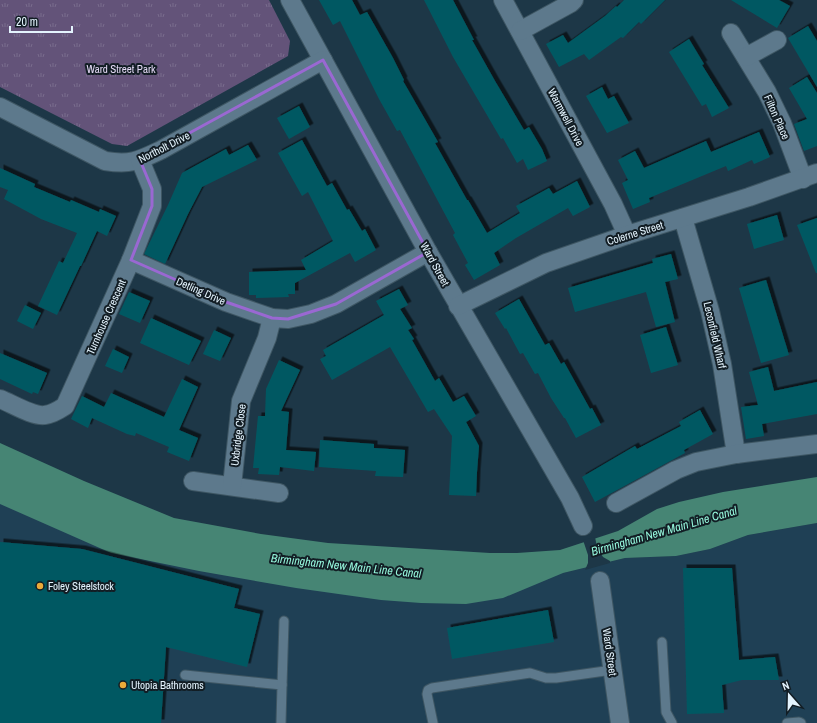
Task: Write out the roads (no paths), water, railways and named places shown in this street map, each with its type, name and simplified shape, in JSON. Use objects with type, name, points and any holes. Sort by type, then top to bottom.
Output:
[{"type":"street","name":"Ward Street","points":[[290,0],[458,306],[570,498],[583,526]]},
{"type":"street","name":"Warmwell Drive","points":[[503,0],[614,204],[627,235]]},
{"type":"street","points":[[520,31],[574,0]]},
{"type":"street","name":"Filton Place","points":[[731,33],[767,92],[810,176]]},
{"type":"street","points":[[746,57],[777,40]]},
{"type":"street","name":"Northolt Drive","points":[[2,114],[105,161],[123,164],[140,160],[160,150],[323,60]]},
{"type":"street","name":"Turnhouse Crescent","points":[[0,398],[32,413],[44,416],[56,412],[65,406],[131,260],[152,206],[152,189],[140,160]]},
{"type":"street","name":"Colerne Street","points":[[458,306],[546,263],[627,235],[810,176]]},
{"type":"street","name":"Leconfield Wharf","points":[[683,218],[710,311],[722,364],[736,454]]},
{"type":"street","name":"Detling Drive","points":[[131,260],[226,302],[272,318],[288,319],[311,314],[336,304],[428,252]]},
{"type":"street","name":"Uxbridge Close","points":[[232,486],[242,401],[267,338],[272,318]]},
{"type":"street","points":[[616,503],[676,470],[696,462],[736,454],[817,444]]},
{"type":"street","points":[[193,481],[279,492]]},
{"type":"street","name":"Ward Street","points":[[600,581],[620,723]]},
{"type":"lane","points":[[281,723],[284,621]]},
{"type":"lane","points":[[662,642],[666,712],[672,723]]},
{"type":"lane","points":[[433,723],[427,694],[428,690],[432,688],[530,673],[546,678],[556,678],[612,670]]},
{"type":"lane","points":[[185,675],[282,685]]},
{"type":"lane","points":[[787,723],[801,723]]},
{"type":"water","name":"Birmingham New Main Line Canal","points":[[0,443],[84,481],[174,518],[261,534],[328,543],[490,553],[560,550],[618,531],[657,509],[679,502],[723,492],[817,477],[817,523],[748,535],[710,549],[676,556],[625,558],[563,573],[503,598],[466,604],[381,600],[296,588],[199,571],[111,553],[0,504]]},
{"type":"place","name":"Foley Steelstock","points":[[40,586]]},
{"type":"place","name":"Utopia Bathrooms","points":[[123,685]]},
{"type":"park label","name":"Ward Street Park","points":[[121,69]]}]
